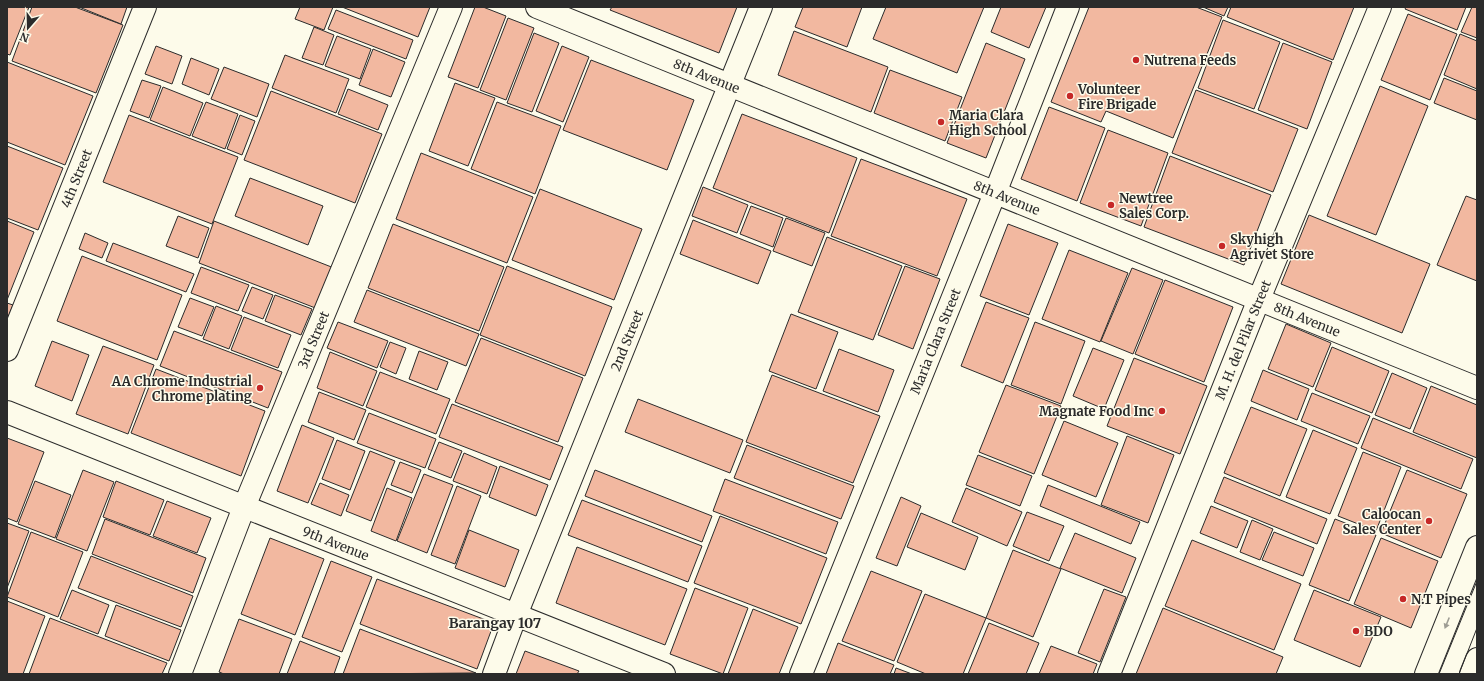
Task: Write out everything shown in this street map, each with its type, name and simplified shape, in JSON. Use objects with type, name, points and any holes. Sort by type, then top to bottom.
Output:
[{"type":"street","name":"4th Street","points":[[7,350],[145,7]]},
{"type":"street","name":"3rd Street","points":[[180,674],[244,507],[451,7]]},
{"type":"street","name":"8th Avenue","points":[[537,7],[1477,388]]},
{"type":"street","name":"2nd Street","points":[[494,674],[516,615],[761,7]]},
{"type":"street","name":"Maria Clara Street","points":[[801,674],[995,193],[1068,7]]},
{"type":"street","name":"M. H. del Pilar Street","points":[[1108,674],[1259,299],[1380,7]]},
{"type":"street","name":"9th Avenue","points":[[7,412],[664,674]]},
{"type":"street","points":[[1426,674],[1477,547]]},
{"type":"street","points":[[1471,674],[1477,660]]},
{"type":"building","points":[[7,7],[29,7],[10,55],[7,54]]},
{"type":"building","points":[[32,7],[75,7],[123,25],[96,93],[12,61]]},
{"type":"building","points":[[79,7],[127,7],[121,24]]},
{"type":"building","points":[[300,7],[333,7],[324,30],[295,19]]},
{"type":"building","points":[[342,7],[430,7],[418,37]]},
{"type":"building","points":[[475,7],[483,7],[506,16],[478,88],[448,77]]},
{"type":"building","points":[[612,7],[737,7],[719,53],[610,10]]},
{"type":"building","points":[[803,7],[862,7],[847,47],[795,27]]},
{"type":"building","points":[[886,7],[984,7],[957,73],[873,39]]},
{"type":"building","points":[[1001,7],[1046,7],[1029,48],[991,32]]},
{"type":"building","name":"Nutrena Feeds","points":[[1089,7],[1196,7],[1222,17],[1173,138],[1106,111],[1101,122],[1051,102]]},
{"type":"building","points":[[1203,7],[1228,7],[1224,16]]},
{"type":"building","points":[[1231,7],[1354,7],[1333,60],[1227,17]]},
{"type":"building","points":[[1406,7],[1466,7],[1457,30],[1405,9]]},
{"type":"building","points":[[1472,7],[1477,7],[1477,38],[1461,32]]},
{"type":"building","points":[[336,10],[413,40],[406,59],[328,29]]},
{"type":"building","points":[[1408,14],[1457,34],[1430,100],[1381,80]]},
{"type":"building","points":[[508,18],[534,28],[506,100],[480,90]]},
{"type":"building","points":[[1223,20],[1280,42],[1254,109],[1198,88]]},
{"type":"building","points":[[314,27],[334,35],[323,65],[302,58]]},
{"type":"building","points":[[794,31],[888,67],[871,112],[778,75]]},
{"type":"building","points":[[534,33],[559,43],[532,112],[507,103]]},
{"type":"building","points":[[1460,34],[1477,41],[1477,89],[1444,75]]},
{"type":"building","points":[[337,36],[371,49],[360,79],[325,66]]},
{"type":"building","points":[[986,43],[1025,59],[986,158],[947,143]]},
{"type":"building","points":[[1283,43],[1332,62],[1307,129],[1258,110]]},
{"type":"building","points":[[156,46],[182,56],[172,84],[145,74]]},
{"type":"building","points":[[562,46],[589,57],[563,122],[536,111]]},
{"type":"building","points":[[373,49],[405,62],[391,97],[359,85]]},
{"type":"building","points":[[285,55],[349,79],[336,113],[272,88]]},
{"type":"building","points":[[191,58],[219,69],[209,95],[182,84]]},
{"type":"building","points":[[591,60],[694,100],[667,170],[563,130]]},
{"type":"building","points":[[7,62],[93,96],[65,165],[7,142]]},
{"type":"building","points":[[224,67],[269,84],[257,117],[211,99]]},
{"type":"building","points":[[890,70],[962,97],[945,141],[874,113]]},
{"type":"building","points":[[1444,78],[1477,91],[1477,120],[1434,103]]},
{"type":"building","points":[[142,80],[161,86],[149,118],[130,111]]},
{"type":"building","points":[[455,83],[495,98],[468,166],[429,151]]},
{"type":"building","points":[[1380,86],[1428,106],[1376,235],[1327,216]]},
{"type":"building","points":[[163,87],[203,103],[190,136],[150,120]]},
{"type":"building","points":[[348,89],[388,105],[378,130],[338,114]]},
{"type":"building","points":[[1196,90],[1298,129],[1273,192],[1172,153]]},
{"type":"building","points":[[271,91],[382,134],[355,203],[244,160]]},
{"type":"building","points":[[206,102],[238,114],[225,149],[192,136]]},
{"type":"building","points":[[497,102],[561,126],[535,194],[471,169]]},
{"type":"building","points":[[1049,107],[1105,128],[1077,201],[1021,179]]},
{"type":"building","points":[[742,114],[857,158],[829,233],[713,188]]},
{"type":"building","points":[[129,115],[238,157],[212,224],[103,182]]},
{"type":"building","points":[[240,115],[255,121],[242,155],[227,149]]},
{"type":"building","points":[[1108,130],[1168,153],[1141,226],[1080,203]]},
{"type":"building","points":[[7,146],[63,168],[38,230],[7,218]]},
{"type":"building","points":[[421,153],[533,197],[507,263],[396,219]]},
{"type":"building","points":[[1170,156],[1271,195],[1244,265],[1144,227]]},
{"type":"building","points":[[861,159],[967,199],[937,276],[831,236]]},
{"type":"building","points":[[250,178],[323,206],[308,245],[235,216]]},
{"type":"building","points":[[703,187],[748,205],[737,233],[692,216]]},
{"type":"building","points":[[540,189],[642,229],[614,300],[512,260]]},
{"type":"building","points":[[1466,196],[1477,200],[1477,281],[1437,265]]},
{"type":"building","points":[[751,206],[783,218],[773,247],[740,234]]},
{"type":"building","points":[[1309,215],[1430,264],[1402,333],[1281,284]]},
{"type":"building","points":[[178,216],[209,228],[198,258],[166,246]]},
{"type":"building","points":[[786,218],[825,233],[812,266],[773,251]]},
{"type":"building","points":[[693,220],[771,251],[758,284],[680,254]]},
{"type":"building","points":[[7,221],[34,232],[7,300]]},
{"type":"building","points":[[214,221],[334,268],[318,309],[199,263]]},
{"type":"building","points":[[393,224],[504,267],[479,331],[368,288]]},
{"type":"building","points":[[1008,224],[1058,243],[1029,315],[980,296]]},
{"type":"building","points":[[85,233],[108,243],[102,258],[79,249]]},
{"type":"building","points":[[827,237],[902,266],[873,340],[798,312]]},
{"type":"building","points":[[113,243],[194,274],[186,292],[106,261]]},
{"type":"building","points":[[1069,250],[1128,273],[1100,342],[1042,319]]},
{"type":"building","points":[[82,256],[182,295],[157,360],[57,321]]},
{"type":"building","points":[[507,266],[612,307],[585,376],[480,335]]},
{"type":"building","points":[[905,266],[940,279],[913,349],[878,335]]},
{"type":"building","points":[[201,267],[249,285],[238,311],[191,293]]},
{"type":"building","points":[[1132,268],[1163,280],[1133,354],[1101,341]]},
{"type":"building","points":[[1165,280],[1233,307],[1204,382],[1135,354]]},
{"type":"building","points":[[252,287],[273,295],[263,319],[242,311]]},
{"type":"building","points":[[367,290],[479,334],[466,366],[354,322]]},
{"type":"building","points":[[275,295],[312,309],[301,335],[265,321]]},
{"type":"building","points":[[190,298],[214,307],[202,336],[178,327]]},
{"type":"building","points":[[986,302],[1029,318],[1003,383],[961,366]]},
{"type":"building","points":[[7,303],[13,305],[7,320]]},
{"type":"building","points":[[216,306],[242,316],[229,349],[203,339]]},
{"type":"building","points":[[791,314],[838,332],[816,389],[769,371]]},
{"type":"building","points":[[244,317],[291,335],[278,368],[231,350]]},
{"type":"building","points":[[338,322],[388,341],[377,368],[327,348]]},
{"type":"building","points":[[1035,322],[1085,341],[1061,404],[1011,385]]},
{"type":"building","points":[[1286,324],[1331,343],[1313,387],[1268,369]]},
{"type":"building","points":[[174,331],[282,372],[268,408],[160,366]]},
{"type":"building","points":[[481,338],[583,378],[558,442],[455,402]]},
{"type":"building","points":[[52,341],[89,355],[72,401],[35,386]]},
{"type":"building","points":[[390,342],[406,348],[396,374],[380,367]]},
{"type":"building","points":[[103,346],[154,365],[128,434],[76,414]]},
{"type":"building","points":[[1332,347],[1389,371],[1372,413],[1315,390]]},
{"type":"building","points":[[1093,348],[1124,360],[1104,409],[1073,396]]},
{"type":"building","points":[[839,349],[894,370],[878,412],[823,391]]},
{"type":"building","points":[[419,351],[448,362],[437,390],[409,379]]},
{"type":"building","points":[[330,352],[377,371],[363,406],[317,388]]},
{"type":"building","points":[[1134,358],[1207,386],[1180,454],[1107,426]]},
{"type":"building","points":[[156,369],[265,411],[241,476],[131,433]]},
{"type":"building","points":[[1263,370],[1309,389],[1297,420],[1251,401]]},
{"type":"building","points":[[380,372],[450,399],[436,434],[366,407]]},
{"type":"building","points":[[1392,373],[1427,388],[1410,429],[1375,415]]},
{"type":"building","points":[[772,375],[880,416],[853,483],[746,442]]},
{"type":"building","points":[[1006,385],[1061,406],[1034,474],[979,452]]},
{"type":"building","points":[[1431,386],[1477,405],[1477,458],[1413,432]]},
{"type":"building","points":[[319,392],[366,410],[354,440],[308,422]]},
{"type":"building","points":[[1312,393],[1370,416],[1358,444],[1301,421]]},
{"type":"building","points":[[638,399],[743,440],[730,473],[625,432]]},
{"type":"building","points":[[452,404],[563,447],[550,480],[439,437]]},
{"type":"building","points":[[1251,407],[1307,429],[1280,496],[1224,473]]},
{"type":"building","points":[[369,413],[436,439],[425,468],[357,443]]},
{"type":"building","points":[[1373,418],[1473,459],[1461,489],[1361,448]]},
{"type":"building","points":[[1064,421],[1118,443],[1096,497],[1042,475]]},
{"type":"building","points":[[302,425],[334,438],[308,503],[277,491]]},
{"type":"building","points":[[1313,430],[1357,448],[1330,514],[1286,497]]},
{"type":"building","points":[[1127,436],[1174,455],[1148,523],[1101,505]]},
{"type":"building","points":[[7,438],[44,452],[17,522],[7,518]]},
{"type":"building","points":[[337,440],[365,451],[350,490],[322,479]]},
{"type":"building","points":[[439,442],[462,451],[451,478],[428,469]]},
{"type":"building","points":[[747,445],[854,486],[841,519],[734,478]]},
{"type":"building","points":[[370,451],[395,461],[371,521],[346,511]]},
{"type":"building","points":[[1363,452],[1401,467],[1376,531],[1338,516]]},
{"type":"building","points":[[464,453],[497,467],[487,494],[453,481]]},
{"type":"building","points":[[978,455],[1032,476],[1020,506],[966,485]]},
{"type":"building","points":[[400,462],[421,470],[412,493],[391,485]]},
{"type":"building","points":[[500,466],[548,485],[536,516],[489,497]]},
{"type":"building","points":[[83,470],[114,482],[87,551],[56,539]]},
{"type":"building","points":[[595,470],[712,516],[702,542],[585,496]]},
{"type":"building","points":[[1407,470],[1467,494],[1441,558],[1381,533]]},
{"type":"building","points":[[424,474],[453,485],[427,553],[397,541]]},
{"type":"building","points":[[1224,477],[1327,519],[1317,544],[1214,502]]},
{"type":"building","points":[[725,479],[838,522],[826,554],[713,511]]},
{"type":"building","points":[[35,481],[71,495],[55,538],[18,524]]},
{"type":"building","points":[[116,481],[164,500],[150,535],[103,517]]},
{"type":"building","points":[[320,483],[349,495],[341,516],[311,504]]},
{"type":"building","points":[[1048,485],[1140,522],[1131,544],[1040,506]]},
{"type":"building","points":[[457,486],[481,496],[455,564],[431,555]]},
{"type":"building","points":[[387,488],[412,498],[396,541],[371,531]]},
{"type":"building","points":[[966,488],[1022,512],[1007,546],[952,522]]},
{"type":"building","points":[[901,497],[921,506],[897,566],[876,558]]},
{"type":"building","points":[[582,500],[702,546],[688,582],[568,535]]},
{"type":"building","points":[[167,501],[211,518],[197,553],[153,536]]},
{"type":"building","points":[[1211,506],[1248,521],[1237,548],[1200,533]]},
{"type":"building","points":[[1027,512],[1064,526],[1049,561],[1013,546]]},
{"type":"building","points":[[921,513],[978,537],[965,570],[907,547]]},
{"type":"building","points":[[720,516],[827,558],[801,624],[694,583]]},
{"type":"building","points":[[105,519],[206,558],[193,593],[92,554]]},
{"type":"building","points":[[1335,519],[1376,535],[1349,601],[1309,585]]},
{"type":"building","points":[[1252,520],[1273,529],[1260,560],[1240,552]]},
{"type":"building","points":[[7,523],[29,531],[7,588]]},
{"type":"building","points":[[469,530],[519,550],[505,587],[455,568]]},
{"type":"building","points":[[31,532],[83,552],[58,617],[7,597]]},
{"type":"building","points":[[1274,532],[1314,548],[1303,576],[1262,560]]},
{"type":"building","points":[[1075,533],[1136,558],[1122,593],[1060,568]]},
{"type":"building","points":[[270,538],[324,559],[295,635],[241,614]]},
{"type":"building","points":[[1381,538],[1438,561],[1411,628],[1354,604]]},
{"type":"building","points":[[1192,540],[1301,584],[1274,650],[1165,606]]},
{"type":"building","points":[[577,547],[687,589],[665,645],[556,603]]},
{"type":"building","points":[[1013,550],[1061,569],[1033,637],[986,618]]},
{"type":"building","points":[[91,556],[193,596],[181,627],[78,588]]},
{"type":"building","points":[[331,561],[372,577],[342,652],[302,637]]},
{"type":"building","points":[[871,571],[922,591],[894,661],[842,641]]},
{"type":"building","points":[[377,579],[494,623],[477,669],[360,624]]},
{"type":"building","points":[[695,588],[748,608],[723,674],[670,654]]},
{"type":"building","points":[[1104,589],[1126,597],[1100,662],[1078,653]]},
{"type":"building","points":[[72,590],[109,605],[98,634],[60,619]]},
{"type":"building","points":[[1314,590],[1381,617],[1360,667],[1294,640]]},
{"type":"building","points":[[925,594],[986,618],[963,674],[926,674],[897,662]]},
{"type":"building","points":[[7,601],[45,616],[23,674],[7,674]]},
{"type":"building","points":[[116,605],[181,630],[169,661],[105,636]]},
{"type":"building","points":[[1163,608],[1283,657],[1276,674],[1136,674]]},
{"type":"building","points":[[753,609],[798,627],[779,674],[728,674]]},
{"type":"building","points":[[50,618],[167,663],[162,674],[29,674]]},
{"type":"building","points":[[239,619],[292,639],[279,674],[224,674],[219,672]]},
{"type":"building","points":[[989,623],[1039,643],[1026,674],[968,674]]},
{"type":"building","points":[[360,629],[476,673],[343,674]]},
{"type":"building","points":[[300,641],[340,657],[334,674],[287,674]]},
{"type":"building","points":[[838,643],[894,665],[890,674],[826,674]]},
{"type":"building","points":[[1051,646],[1097,664],[1093,674],[1039,674]]},
{"type":"building","points":[[525,651],[579,671],[577,674],[516,674]]},
{"type":"building","points":[[896,668],[912,674],[894,674]]},
{"type":"tram line","points":[[1439,674],[1477,581]]},
{"type":"tram line","points":[[1459,674],[1477,628]]},
{"type":"place","name":"Nutrena Feeds","points":[[1136,60]]},
{"type":"place","name":"Volunteer Fire Brigade","points":[[1070,96]]},
{"type":"place","name":"Maria Clara High School","points":[[941,122]]},
{"type":"place","name":"Newtree Sales Corp.","points":[[1111,205]]},
{"type":"place","name":"Skyhigh Agrivet Store","points":[[1222,246]]},
{"type":"place","name":"AA Chrome Industrial Chrome plating","points":[[260,388]]},
{"type":"place","name":"Magnate Food Inc","points":[[1162,411]]},
{"type":"place","name":"Caloocan Sales Center","points":[[1429,521]]},
{"type":"place","name":"N.T Pipes","points":[[1403,599]]},
{"type":"place","name":"BDO","points":[[1356,631]]},
{"type":"district","name":"Barangay 107","points":[[495,623]]}]
